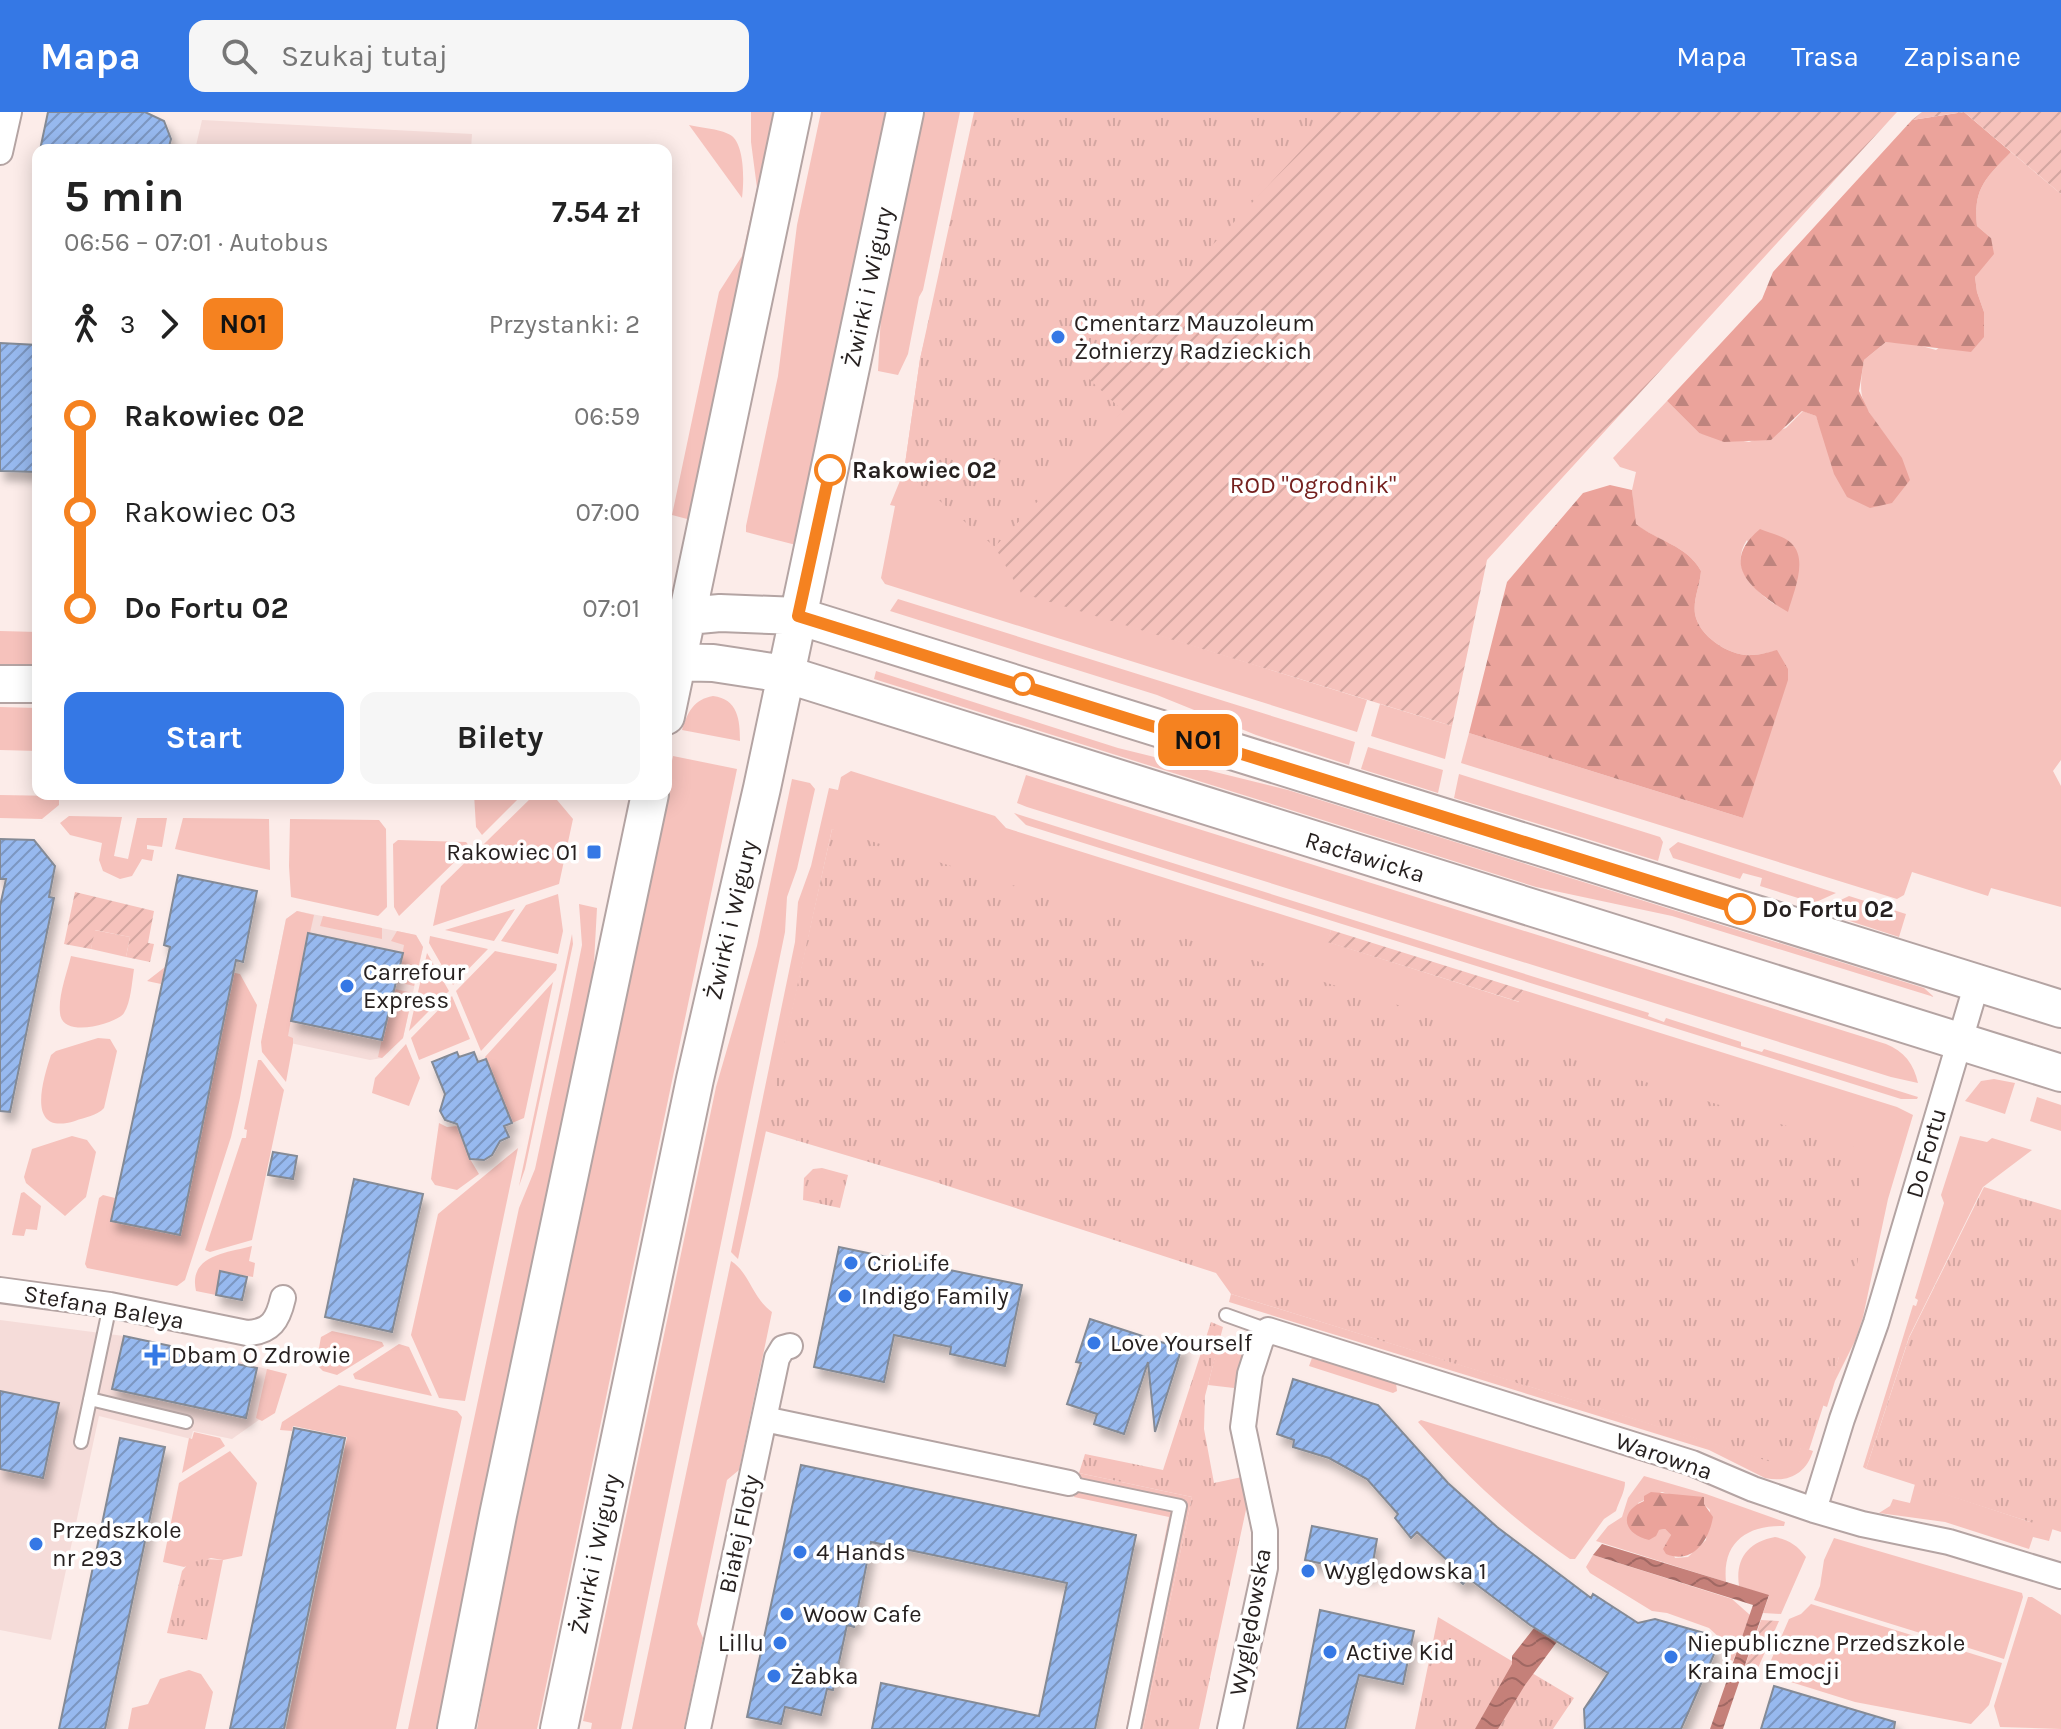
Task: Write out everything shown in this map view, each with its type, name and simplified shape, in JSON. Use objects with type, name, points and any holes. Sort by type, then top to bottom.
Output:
[{"type":"main road","points":[[672,662],[676,617],[793,112]]},
{"type":"main road","name":"Żwirki i Wigury","points":[[559,1729],[695,1079],[905,112]]},
{"type":"main road","points":[[676,617],[760,613],[798,616],[1154,724],[1255,759],[2061,1009]]},
{"type":"main road","name":"Racławicka","points":[[672,662],[725,664],[785,674],[2061,1073]]},
{"type":"main road","points":[[0,684],[32,684]]},
{"type":"main road","points":[[456,1729],[649,800]]},
{"type":"street","points":[[0,152],[9,112]]},
{"type":"street","name":"Do Fortu","points":[[1814,1510],[1876,1323],[1977,983]]},
{"type":"street","name":"Stefana Baleya","points":[[0,1290],[110,1305],[238,1332],[257,1333],[266,1330],[277,1319],[283,1298]]},
{"type":"street","name":"Warowna","points":[[1268,1330],[1692,1463],[1814,1510],[1949,1542],[2061,1576]]},
{"type":"street","name":"Wyględowska","points":[[1230,1729],[1265,1568],[1264,1525],[1243,1427],[1250,1374],[1261,1340],[1268,1330]]},
{"type":"street","name":"Białej Floty","points":[[698,1729],[777,1358],[783,1348],[790,1346]]},
{"type":"street","points":[[764,1419],[1069,1483]]},
{"type":"lane","points":[[81,1442],[110,1305]]},
{"type":"lane","points":[[1226,1315],[1268,1330]]},
{"type":"lane","points":[[90,1399],[186,1422]]},
{"type":"lane","points":[[1069,1483],[1180,1506],[1134,1729]]},
{"type":"shaded area","points":[[202,120],[472,134],[471,144],[196,144]]},
{"type":"shaded area","points":[[297,911],[416,935],[423,947],[403,1038],[382,1058],[370,1060],[262,1037],[286,919]]},
{"type":"shaded area","points":[[0,1320],[124,1336],[274,1371],[263,1417],[232,1439],[193,1431],[191,1439],[99,1416],[51,1640],[0,1630]]},
{"type":"green space","points":[[751,112],[778,112],[691,520],[672,515],[719,292],[742,256],[757,188]]},
{"type":"green space","points":[[821,112],[889,112],[796,545],[746,532],[746,526],[778,376],[797,225]]},
{"type":"green space","points":[[920,112],[960,112],[908,354],[898,375],[878,371],[882,295]]},
{"type":"green space","name":"Cmentarz Mauzoleum Żołnierzy Radzieckich","points":[[974,112],[1405,112],[995,547],[904,471],[920,359]]},
{"type":"green space","name":"ROD \"Ogrodnik\"","points":[[1337,112],[1897,112],[1487,560],[1452,726],[1021,593],[995,547],[1123,411],[1088,378]]},
{"type":"green space","points":[[1922,112],[1964,112],[1912,120]]},
{"type":"green space","points":[[1964,112],[2011,152],[1983,184],[1977,202],[1977,226],[1991,238],[1994,254],[1975,277],[1984,312],[1984,337],[1971,352],[1886,342],[1864,360],[1859,391],[1869,412],[1902,458],[1910,480],[1892,503],[1870,508],[1847,497],[1834,474],[1816,416],[1802,411],[1771,440],[1724,442],[1699,433],[1667,401],[1762,299],[1773,272],[1912,120]]},
{"type":"green space","points":[[1964,112],[2061,112],[2061,194]]},
{"type":"green space","points":[[689,125],[723,132],[736,141],[743,166],[742,198]]},
{"type":"green space","points":[[2011,152],[2061,194],[2061,760],[2053,771],[2061,786],[2061,907],[1991,888],[1988,896],[1912,872],[1904,895],[1897,899],[1461,763],[1469,733],[1743,818],[1777,651],[1744,655],[1726,649],[1709,638],[1695,614],[1701,571],[1680,549],[1635,524],[1632,490],[1636,472],[1620,467],[1613,458],[1667,401],[1699,433],[1749,442],[1786,428],[1803,411],[1816,416],[1826,443],[1885,435],[1863,400],[1864,360],[1886,342],[1911,343],[1936,350],[1984,312],[1975,277],[1983,265],[1991,238],[1977,226],[1977,202],[1983,184]],"holes":[[[1747,540],[1774,604],[1751,584],[1742,568],[1742,550]]]},
{"type":"green space","points":[[936,293],[1123,410],[1021,592],[1367,700],[1357,732],[885,584],[881,578],[895,506],[890,505],[904,471],[920,359]]},
{"type":"green space","points":[[1610,485],[1632,490],[1636,524],[1680,549],[1701,571],[1695,614],[1709,638],[1726,649],[1744,655],[1777,650],[1788,669],[1788,680],[1743,818],[1469,733],[1507,582],[1583,493]]},
{"type":"green space","points":[[1760,529],[1791,543],[1799,558],[1798,576],[1788,612],[1763,596],[1745,576],[1741,566],[1741,554],[1747,542]]},
{"type":"green space","points":[[898,599],[1355,742],[1349,765],[1256,735],[1157,695],[890,611]]},
{"type":"green space","points":[[0,631],[32,632],[32,668],[0,667]]},
{"type":"green space","points":[[876,671],[1118,748],[1288,790],[1924,988],[1934,997],[1672,916],[1536,887],[874,679]]},
{"type":"green space","points":[[713,696],[733,706],[738,718],[740,741],[682,730],[692,708],[701,700]]},
{"type":"green space","points":[[1380,704],[1452,726],[1445,759],[1371,736]]},
{"type":"green space","points":[[0,707],[32,708],[32,751],[0,750]]},
{"type":"green space","points":[[1368,747],[1443,770],[1438,793],[1361,769]]},
{"type":"green space","points":[[673,756],[737,769],[537,1729],[477,1729],[510,1534],[664,800],[672,800]]},
{"type":"green space","points":[[851,771],[995,816],[1006,828],[1331,930],[1328,942],[1519,1002],[1523,990],[1897,1107],[1913,1115],[1888,1199],[1863,1317],[1827,1407],[1822,1405],[1839,1357],[832,829],[738,1259],[731,1252],[795,942],[798,902],[811,866],[829,788],[838,790],[841,777]]},
{"type":"green space","points":[[1459,774],[1660,837],[1663,842],[1658,861],[1454,798]]},
{"type":"green space","points":[[1026,775],[1886,1044],[1907,1059],[1918,1083],[1027,807],[1017,803]]},
{"type":"green space","points":[[792,779],[810,783],[815,789],[797,869],[787,897],[785,932],[621,1729],[591,1729],[592,1723],[583,1721],[716,1087],[757,946]]},
{"type":"green space","points":[[0,795],[59,800],[59,805],[42,819],[0,818]]},
{"type":"green space","points":[[474,800],[517,800],[482,835],[476,827]]},
{"type":"green space","points":[[529,800],[557,800],[573,819],[559,884],[433,926],[441,886]]},
{"type":"green space","points":[[1014,813],[1649,1013],[1648,1016],[1664,1022],[1666,1018],[1741,1042],[1741,1046],[1762,1052],[1764,1049],[1918,1097],[1901,1099],[1026,825]]},
{"type":"green space","points":[[69,816],[122,817],[114,856],[128,859],[137,818],[167,818],[162,847],[147,845],[147,849],[154,850],[152,861],[142,859],[132,876],[120,879],[103,871],[99,860],[102,843],[70,835],[60,823]]},
{"type":"green space","points":[[183,818],[269,819],[270,870],[175,849]]},
{"type":"green space","points":[[290,819],[379,820],[386,829],[387,907],[378,916],[291,897]]},
{"type":"green space","points":[[832,829],[1861,1149],[1858,1259],[1839,1357],[1809,1450],[1801,1448],[1794,1469],[1231,1294],[1216,1273],[929,1180],[765,1131]]},
{"type":"green space","points":[[398,840],[466,842],[470,847],[399,916],[394,907],[393,844]]},
{"type":"green space","points":[[1678,842],[1836,893],[1814,903],[1760,886],[1762,878],[1743,873],[1740,879],[1673,858],[1669,849]]},
{"type":"green space","points":[[75,892],[154,911],[148,943],[154,944],[150,962],[126,957],[130,937],[95,930],[91,949],[64,944]]},
{"type":"green space","points":[[558,894],[563,931],[558,954],[501,941],[526,905]]},
{"type":"green space","points":[[1849,896],[1906,914],[1899,937],[1825,913],[1826,907]]},
{"type":"green space","points":[[579,904],[597,908],[593,981],[438,1729],[408,1729],[519,1208],[535,1169],[569,1010],[582,945]]},
{"type":"green space","points":[[515,909],[494,941],[445,930]]},
{"type":"green space","points":[[297,911],[314,915],[310,933],[307,933],[288,1036],[293,1038],[293,1044],[286,1082],[262,1052],[261,1042],[286,919]]},
{"type":"green space","points":[[323,916],[382,928],[382,939],[320,926]]},
{"type":"green space","points":[[94,930],[130,937],[126,957],[91,949]]},
{"type":"green space","points":[[1331,930],[1523,990],[1520,1002],[1327,942]]},
{"type":"green space","points":[[397,931],[416,935],[423,947],[414,986],[397,982],[404,945],[391,941]]},
{"type":"green space","points":[[572,934],[573,944],[519,1186]]},
{"type":"green space","points":[[430,936],[488,949],[453,985],[429,943]]},
{"type":"green space","points":[[495,951],[557,964],[556,970],[481,1051],[456,991]]},
{"type":"green space","points":[[427,953],[449,991],[409,1031]]},
{"type":"green space","points":[[71,956],[134,969],[128,1003],[120,1017],[102,1025],[80,1028],[63,1021],[60,999]]},
{"type":"green space","points":[[174,960],[240,974],[257,1005],[231,1137],[185,1280],[177,1286],[87,1268],[85,1264],[99,1198],[103,1195],[115,1198],[111,1221],[180,1234],[232,983],[165,968],[161,984],[147,981]]},
{"type":"green space","points":[[553,982],[524,1118],[512,1123],[485,1057]]},
{"type":"green space","points":[[395,989],[413,993],[403,1038],[382,1058],[378,1057]]},
{"type":"green space","points":[[452,996],[470,1039],[419,1060],[411,1038]]},
{"type":"green space","points":[[98,1038],[110,1039],[117,1051],[104,1108],[75,1121],[60,1124],[49,1121],[41,1104],[51,1055]]},
{"type":"green space","points":[[406,1044],[420,1078],[409,1106],[372,1093],[375,1078]]},
{"type":"green space","points":[[258,1060],[284,1090],[252,1240],[210,1252],[205,1250],[242,1138],[246,1138],[247,1130],[244,1129]]},
{"type":"green space","points":[[1994,1079],[2015,1083],[2005,1114],[1965,1101],[1981,1081]]},
{"type":"green space","points":[[2037,1097],[2061,1105],[2061,1131],[2030,1121]]},
{"type":"green space","points":[[439,1123],[447,1127],[457,1126],[479,1174],[457,1190],[435,1185],[431,1179]]},
{"type":"green space","points":[[72,1136],[87,1140],[96,1152],[86,1197],[65,1216],[26,1183],[24,1177],[32,1149]]},
{"type":"green space","points":[[1960,1136],[1987,1142],[1992,1138],[2032,1150],[1983,1187],[1909,1337],[1866,1469],[1863,1467],[1913,1305],[1916,1306],[1918,1300],[1915,1298],[1944,1203],[1941,1195]]},
{"type":"green space","points":[[518,1148],[465,1401],[439,1398],[411,1335],[438,1214]]},
{"type":"green space","points":[[822,1168],[848,1175],[840,1208],[803,1200],[804,1178],[813,1169]]},
{"type":"green space","points":[[1984,1187],[2061,1210],[2061,1532],[1866,1469],[1909,1338]]},
{"type":"green space","points":[[24,1192],[41,1206],[37,1230],[26,1229],[24,1236],[12,1235],[21,1193]]},
{"type":"green space","points":[[252,1246],[249,1261],[255,1263],[253,1277],[221,1271],[216,1295],[196,1291],[195,1279],[204,1263],[221,1254]]},
{"type":"green space","points":[[731,1261],[772,1312],[739,1470],[727,1480],[697,1624],[703,1638],[684,1729],[632,1729]]},
{"type":"green space","points":[[1231,1294],[1793,1468],[1801,1447],[1813,1451],[1806,1466],[1795,1475],[1781,1479],[1765,1478],[1709,1450],[1229,1302]]},
{"type":"green space","points":[[1211,1322],[1223,1327],[1205,1396],[1204,1429],[1214,1483],[1242,1477],[1247,1505],[1199,1729],[1143,1729],[1192,1497],[1079,1473],[1085,1454],[1163,1470]]},
{"type":"green space","points":[[332,1331],[382,1342],[384,1346],[337,1375],[323,1371],[316,1364],[321,1337]]},
{"type":"green space","points":[[1219,1340],[1241,1346],[1242,1356],[1234,1388],[1208,1385]]},
{"type":"green space","points":[[399,1344],[409,1347],[432,1396],[355,1379],[353,1374]]},
{"type":"green space","points":[[1312,1358],[1396,1383],[1397,1391],[1393,1393],[1309,1366]]},
{"type":"green space","points":[[267,1369],[287,1374],[275,1413],[262,1421],[256,1418]]},
{"type":"green space","points":[[339,1385],[457,1411],[462,1417],[396,1729],[286,1729],[347,1437],[293,1426],[292,1431],[280,1430],[282,1422]]},
{"type":"green space","points":[[1421,1420],[1625,1482],[1616,1511],[1604,1519],[1575,1559],[1570,1559],[1490,1496],[1435,1441],[1418,1422]]},
{"type":"green space","points":[[194,1432],[220,1438],[225,1446],[182,1473],[189,1438],[192,1439]]},
{"type":"green space","points":[[230,1451],[257,1483],[242,1556],[223,1560],[211,1558],[184,1567],[163,1562],[179,1483]]},
{"type":"green space","points":[[1079,1473],[1192,1497],[1143,1729],[1126,1729],[1169,1517],[1074,1497]]},
{"type":"green space","points":[[1644,1476],[1785,1522],[1784,1526],[1771,1526],[1748,1533],[1733,1546],[1728,1556],[1726,1582],[1596,1541],[1608,1526],[1622,1517],[1628,1498]],"holes":[[[1662,1492],[1693,1498],[1710,1510],[1706,1540],[1688,1557],[1675,1558],[1669,1541],[1671,1535],[1665,1529],[1659,1530],[1638,1503]]]},
{"type":"green space","points":[[1915,1484],[2030,1522],[2061,1500],[2049,1541],[2033,1537],[2029,1549],[1945,1522],[1879,1513],[1890,1506],[1893,1499],[1910,1503]]},
{"type":"green space","points":[[1651,1492],[1704,1497],[1704,1504],[1713,1517],[1708,1534],[1698,1549],[1675,1557],[1666,1554],[1663,1549],[1671,1535],[1665,1529],[1659,1530],[1649,1540],[1629,1528],[1627,1517],[1630,1511]]},
{"type":"green space","points":[[1775,1537],[1792,1544],[1806,1557],[1781,1614],[1763,1613],[1769,1596],[1739,1586],[1738,1576],[1745,1553],[1757,1543]]},
{"type":"green space","points":[[1834,1538],[2022,1593],[2004,1659],[1814,1600],[1820,1586],[1824,1560]]},
{"type":"green space","points":[[1593,1555],[1732,1599],[1750,1615],[1733,1661],[1723,1656],[1721,1639],[1709,1628],[1652,1611],[1590,1573],[1586,1567]]},
{"type":"green space","points":[[204,1559],[223,1560],[207,1640],[167,1633],[182,1571],[188,1564]]},
{"type":"green space","points":[[2028,1597],[2061,1615],[2061,1729],[2000,1727],[1994,1706]]},
{"type":"green space","points":[[1811,1604],[2002,1663],[1989,1705],[1971,1724],[1855,1702],[1765,1674],[1789,1619],[1801,1614]]},
{"type":"green space","points":[[1438,1617],[1574,1698],[1553,1729],[1415,1729]]},
{"type":"green space","points":[[1761,1620],[1779,1621],[1757,1670],[1745,1666]]},
{"type":"green space","points":[[189,1670],[201,1674],[213,1692],[205,1729],[128,1729],[132,1708],[148,1704],[160,1679]]},
{"type":"water","points":[[1602,1544],[1769,1595],[1723,1729],[1710,1729],[1753,1605],[1593,1555]]},
{"type":"water","points":[[1568,1585],[1588,1600],[1525,1685],[1498,1729],[1475,1729],[1512,1664],[1512,1656]]},
{"type":"building","points":[[48,112],[145,112],[164,121],[171,139],[170,144],[41,144]]},
{"type":"building","points":[[0,343],[32,345],[32,472],[0,471]]},
{"type":"building","points":[[0,839],[34,840],[55,866],[49,897],[54,898],[10,1112],[0,1111],[0,906],[6,879],[0,879]]},
{"type":"building","points":[[178,875],[257,891],[243,962],[236,960],[180,1235],[111,1221],[170,947],[164,945]]},
{"type":"building","name":"Carrefour Express","points":[[308,933],[403,953],[382,1040],[291,1021]]},
{"type":"building","points":[[457,1052],[459,1057],[474,1052],[478,1062],[486,1059],[512,1123],[504,1126],[509,1137],[500,1141],[492,1155],[484,1160],[470,1159],[457,1124],[445,1120],[440,1111],[445,1094],[432,1062]]},
{"type":"building","points":[[273,1152],[297,1156],[293,1179],[268,1175]]},
{"type":"building","points":[[354,1179],[423,1194],[392,1332],[325,1317]]},
{"type":"building","points":[[839,1247],[1022,1285],[1005,1366],[950,1354],[951,1347],[894,1335],[884,1382],[814,1367]]},
{"type":"building","points":[[220,1271],[247,1277],[242,1300],[216,1295]]},
{"type":"building","points":[[1090,1319],[1167,1344],[1183,1344],[1155,1432],[1148,1362],[1124,1434],[1094,1424],[1097,1414],[1067,1404],[1081,1363],[1076,1362]]},
{"type":"building","points":[[124,1336],[222,1357],[221,1361],[257,1368],[246,1418],[112,1389]]},
{"type":"building","points":[[1293,1379],[1378,1405],[1448,1483],[1497,1527],[1591,1598],[1593,1594],[1638,1623],[1655,1619],[1704,1633],[1715,1652],[1681,1729],[1585,1729],[1584,1709],[1608,1673],[1530,1625],[1468,1578],[1463,1584],[1444,1567],[1449,1562],[1417,1532],[1411,1538],[1395,1518],[1398,1514],[1367,1479],[1329,1458],[1293,1447],[1294,1440],[1277,1434]]},
{"type":"building","points":[[0,1391],[59,1403],[43,1478],[0,1469]]},
{"type":"building","points":[[294,1428],[345,1438],[284,1729],[230,1729]]},
{"type":"building","points":[[120,1438],[165,1447],[105,1729],[59,1729]]},
{"type":"building","points":[[801,1465],[1136,1535],[1095,1729],[872,1729],[881,1683],[1039,1716],[1067,1583],[871,1542],[854,1627],[847,1625],[833,1690],[827,1689],[821,1715],[785,1707],[781,1724],[747,1717]]},
{"type":"building","points":[[1312,1526],[1377,1539],[1371,1574],[1305,1560]]},
{"type":"building","points":[[1320,1610],[1414,1631],[1403,1684],[1359,1675],[1345,1729],[1297,1729]]},
{"type":"building","points":[[1774,1686],[1895,1722],[1894,1729],[1761,1729]]},
{"type":"bus line","name":"N01","points":[[830,470],[798,616],[1154,724],[1255,759],[1740,909]]},
{"type":"place","name":"Cmentarz Mauzoleum Żołnierzy Radzieckich","points":[[1058,337]]},
{"type":"place","name":"Rakowiec 02","points":[[830,470]]},
{"type":"place","name":"Rakowiec 01","points":[[594,852]]},
{"type":"place","name":"Do Fortu 02","points":[[1740,909]]},
{"type":"place","name":"Carrefour Express","points":[[347,986]]},
{"type":"place","name":"CrioLife","points":[[851,1263]]},
{"type":"place","name":"Indigo Family","points":[[845,1296]]},
{"type":"place","name":"Love Yourself","points":[[1094,1343]]},
{"type":"place","name":"Dbam O Zdrowie","points":[[155,1355]]},
{"type":"place","name":"Przedszkole nr 293","points":[[36,1544]]},
{"type":"place","name":"4 Hands","points":[[800,1552]]},
{"type":"place","name":"Wyględowska 1","points":[[1308,1571]]},
{"type":"place","name":"Woow Cafe","points":[[787,1614]]},
{"type":"place","name":"Lillu","points":[[780,1643]]},
{"type":"place","name":"Active Kid","points":[[1330,1652]]},
{"type":"place","name":"Niepubliczne Przedszkole Kraina Emocji","points":[[1671,1657]]},
{"type":"place","name":"Żabka","points":[[774,1676]]}]
